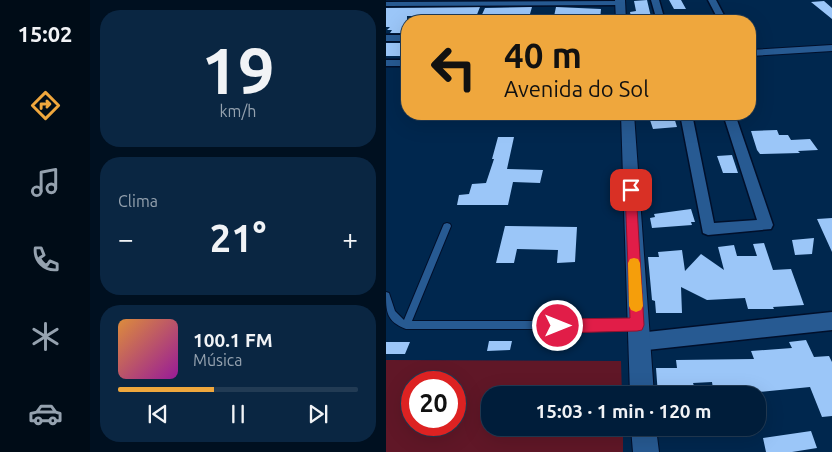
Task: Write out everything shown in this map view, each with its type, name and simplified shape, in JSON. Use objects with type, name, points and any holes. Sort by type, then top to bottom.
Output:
[{"type":"street","points":[[655,0],[659,15]]},
{"type":"street","points":[[712,0],[720,15]]},
{"type":"street","points":[[386,4],[620,2],[621,15]]},
{"type":"street","points":[[386,38],[401,38]]},
{"type":"street","points":[[756,53],[832,48]]},
{"type":"street","points":[[386,63],[401,63]]},
{"type":"street","points":[[627,120],[637,334],[641,386]]},
{"type":"street","points":[[687,120],[708,229],[766,225],[731,120]]},
{"type":"street","points":[[637,334],[832,321]]},
{"type":"street","points":[[645,436],[646,452]]},
{"type":"lane","points":[[406,325],[447,226]]},
{"type":"lane","points":[[386,296],[392,316],[396,322],[406,325],[637,334]]},
{"type":"shaded area","points":[[386,360],[621,361],[622,386],[481,386],[481,436],[623,436],[623,452],[386,452]]},
{"type":"building","points":[[647,0],[651,15],[631,15],[630,12],[636,11],[634,1]]},
{"type":"building","points":[[669,0],[681,0],[686,9],[674,9]]},
{"type":"building","points":[[824,1],[832,8],[832,19],[811,2]]},
{"type":"building","points":[[480,7],[477,15],[401,15],[401,33],[390,33],[392,30],[387,30],[390,27],[386,27],[386,8]]},
{"type":"building","points":[[532,7],[530,15],[482,15],[485,8]]},
{"type":"building","points":[[556,7],[601,9],[600,15],[554,15]]},
{"type":"building","points":[[386,43],[401,43],[401,56],[386,56]]},
{"type":"building","points":[[650,120],[675,120],[677,127],[653,129]]},
{"type":"building","points":[[777,130],[779,135],[788,135],[791,140],[810,139],[818,150],[798,151],[800,153],[760,154],[751,131]]},
{"type":"building","points":[[498,137],[514,137],[507,169],[543,170],[540,183],[513,182],[508,205],[457,205],[459,195],[469,194],[472,184],[486,183],[494,159],[492,159]]},
{"type":"building","points":[[732,155],[738,173],[723,173],[717,156]]},
{"type":"building","points":[[691,209],[695,222],[691,222],[692,225],[652,228],[650,218],[655,217],[654,214]]},
{"type":"building","points":[[832,218],[832,252],[817,219]]},
{"type":"building","points":[[505,226],[577,227],[575,262],[557,263],[558,250],[517,249],[514,263],[496,263]]},
{"type":"building","points":[[814,238],[812,254],[795,255],[792,240]]},
{"type":"building","points":[[764,243],[773,270],[791,269],[804,305],[773,307],[774,309],[748,309],[745,298],[707,300],[681,287],[682,313],[656,313],[655,301],[652,300],[648,257],[659,257],[658,252],[682,250],[685,271],[701,254],[724,270],[718,247],[734,245],[737,256],[757,256],[753,244]]},
{"type":"building","points":[[806,340],[814,357],[829,356],[832,362],[832,416],[822,417],[810,387],[766,391],[766,386],[713,386],[712,382],[693,383],[694,386],[657,386],[656,368],[677,368],[676,360],[754,359],[751,351],[792,348],[789,342]]},
{"type":"building","points":[[489,341],[512,341],[510,350],[487,351]]},
{"type":"building","points":[[386,342],[410,342],[405,354],[386,354]]},
{"type":"building","points":[[811,431],[817,448],[792,452],[766,452],[763,438]]},
{"type":"slow traffic","points":[[634,263],[636,306]]},
{"type":"route","points":[[558,326],[637,325],[631,190]]}]
